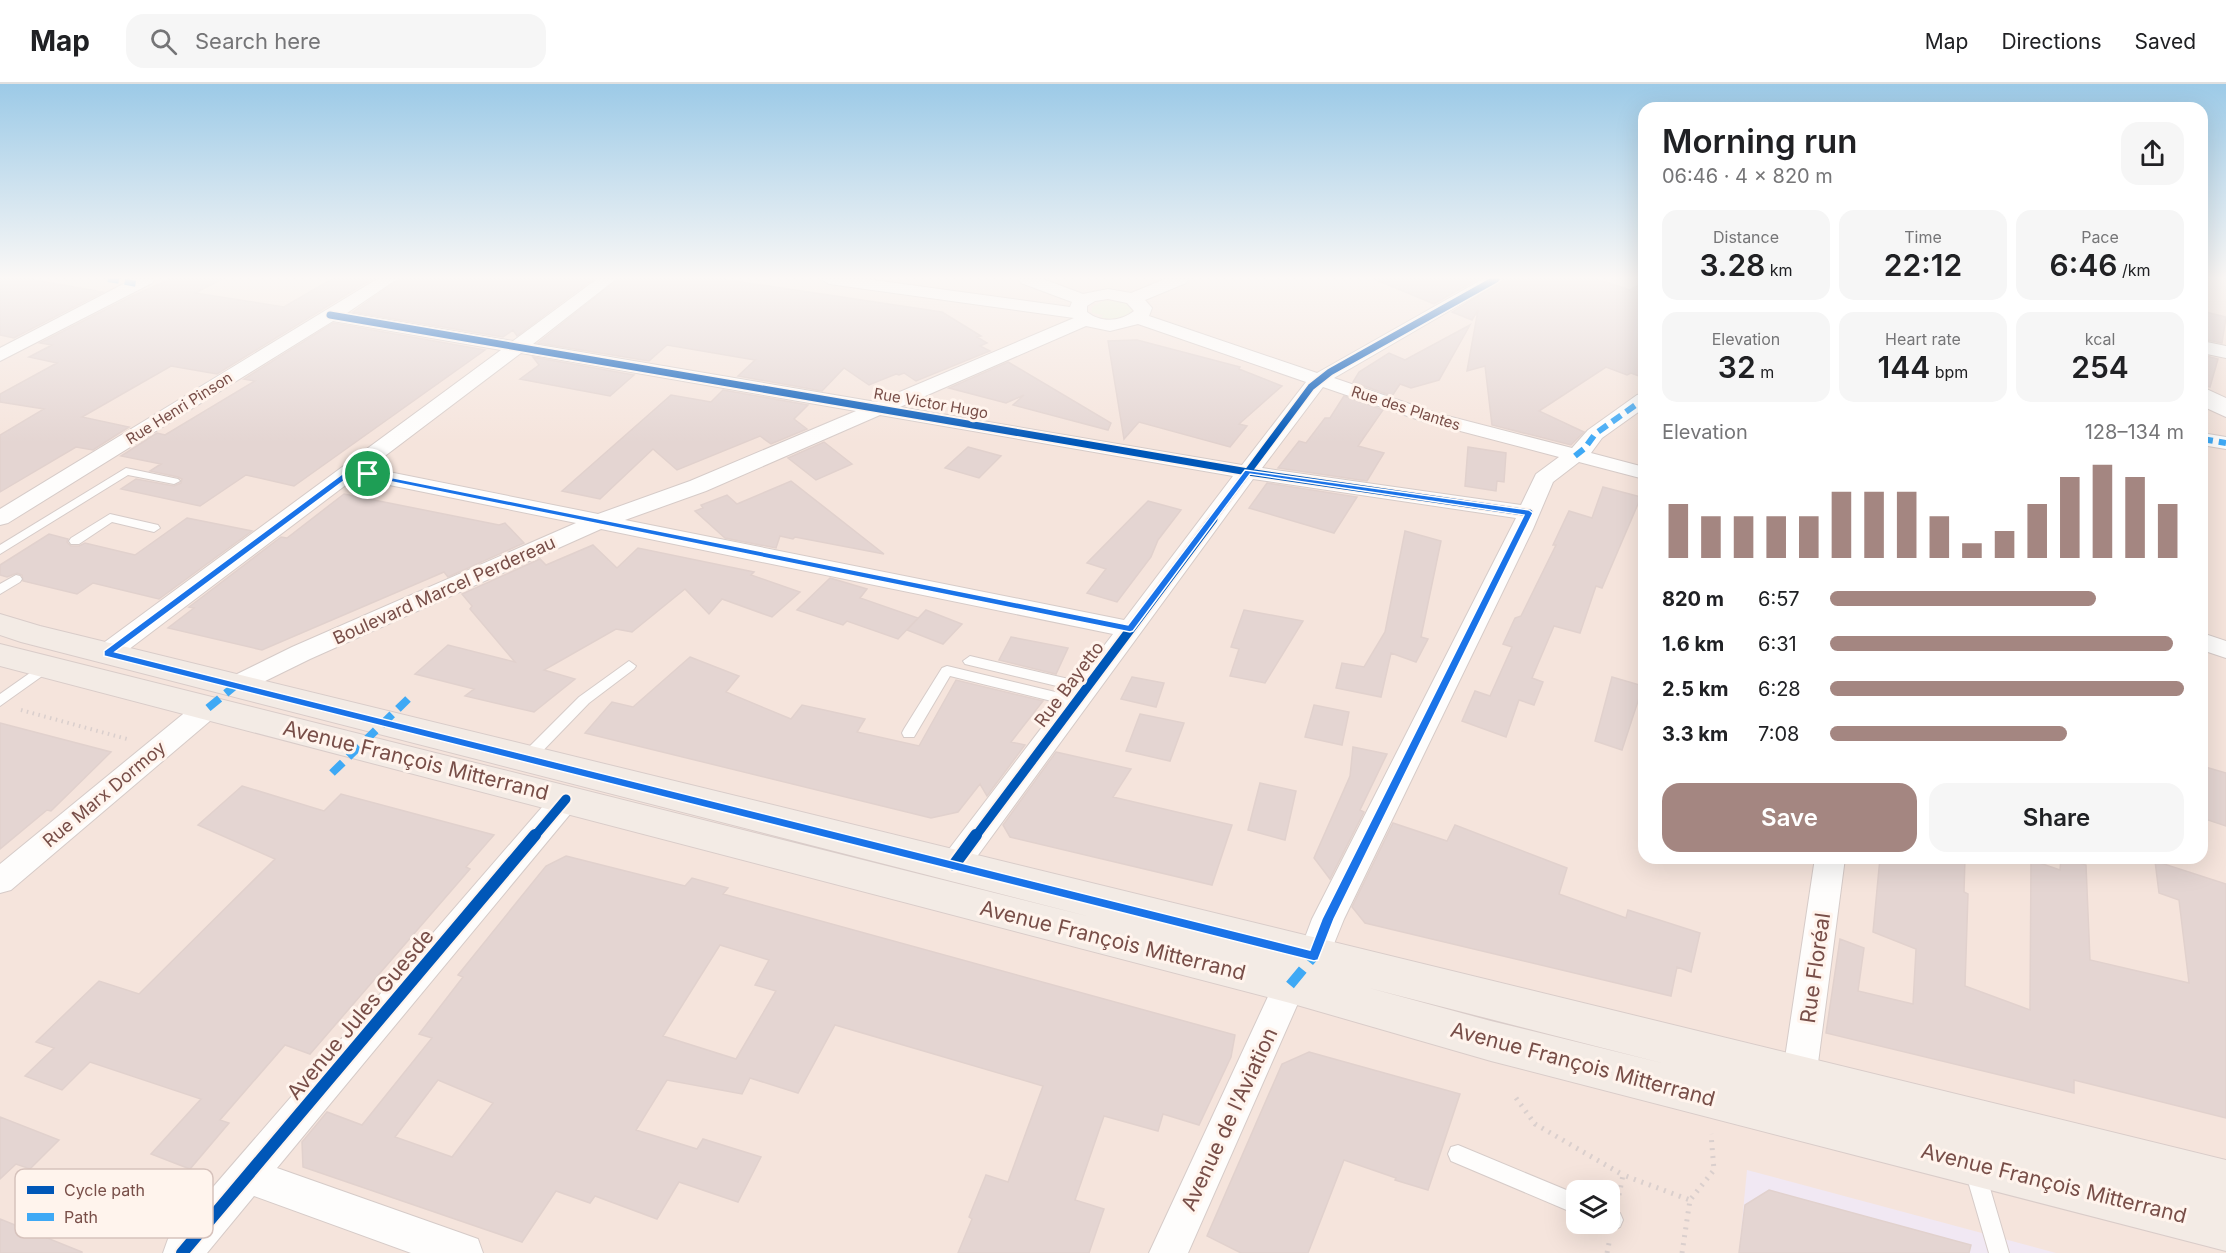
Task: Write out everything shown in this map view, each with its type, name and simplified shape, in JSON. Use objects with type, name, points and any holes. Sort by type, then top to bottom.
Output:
[{"type":"main road","points":[[2208,398],[2226,409]]},
{"type":"main road","name":"Avenue François Mitterrand","points":[[0,624],[107,653],[222,696],[566,799],[1302,971],[1799,1078],[2226,1184]]},
{"type":"main road","name":"Avenue François Mitterrand","points":[[0,655],[47,666],[222,696],[527,758],[954,865],[1302,971],[1491,1041],[2226,1226]]},
{"type":"street","points":[[0,354],[40,334]]},
{"type":"street","name":"Rue Henri Pinson","points":[[0,518],[300,334]]},
{"type":"street","name":"Rue Victor Hugo","points":[[439,334],[1248,472],[1529,513]]},
{"type":"street","points":[[107,653],[536,334]]},
{"type":"street","name":"Boulevard Marcel Perdereau","points":[[222,696],[301,653],[600,521],[698,486],[879,409],[1035,334]]},
{"type":"street","name":"Rue des Plantes","points":[[1183,334],[1429,417],[1638,472]]},
{"type":"street","name":"Rue Bayetto","points":[[954,865],[1311,387],[1319,380],[1400,334]]},
{"type":"street","points":[[2208,348],[2226,352]]},
{"type":"street","name":"Avenue de l'Aviation","points":[[1168,1253],[1302,971],[1544,479],[1585,448],[1595,434],[1638,403]]},
{"type":"street","points":[[2208,440],[2226,443]]},
{"type":"street","points":[[352,471],[1130,629]]},
{"type":"street","points":[[2208,643],[2226,650]]},
{"type":"street","name":"Rue Marx Dormoy","points":[[0,881],[222,696]]},
{"type":"street","name":"Avenue Jules Guesde","points":[[213,1216],[566,799]]},
{"type":"street","name":"Rue Floréal","points":[[1799,1078],[1829,864]]},
{"type":"street","points":[[247,1176],[464,1253]]},
{"type":"street","name":"Avenue Jules Guesde","points":[[182,1253],[195,1238]]},
{"type":"lane","points":[[0,550],[126,471],[174,482]]},
{"type":"lane","points":[[75,541],[110,518],[154,528]]},
{"type":"lane","points":[[0,590],[16,579]]},
{"type":"lane","points":[[970,661],[1081,695]]},
{"type":"lane","points":[[0,700],[47,666]]},
{"type":"lane","points":[[527,758],[584,700],[629,666]]},
{"type":"lane","points":[[909,733],[947,671],[1081,695]]},
{"type":"lane","points":[[1458,1154],[1566,1200]]},
{"type":"lane","points":[[1974,1163],[1982,1200],[1999,1253]]},
{"type":"path","points":[[32,713],[132,740]]},
{"type":"path","points":[[1682,1253],[1690,1200],[1714,1170],[1705,1095]]},
{"type":"path","points":[[1516,1098],[1535,1124],[1623,1175],[1690,1200]]},
{"type":"path","points":[[1620,1187],[1623,1175]]},
{"type":"shaded area","points":[[0,334],[1638,334],[1638,864],[2208,864],[2208,334],[2226,334],[2226,1253],[0,1253]]},
{"type":"shaded area","points":[[1747,1170],[2056,1253],[1739,1253]]},
{"type":"building","points":[[0,334],[23,334],[14,338]]},
{"type":"building","points":[[58,334],[283,334],[217,374],[171,366],[82,417],[129,427],[93,450],[76,447],[0,492],[0,435],[44,409],[0,402],[0,394],[57,363],[29,357],[52,345],[40,343]]},
{"type":"building","points":[[316,334],[392,334],[485,350],[294,486],[246,475],[200,506],[121,489],[136,479],[174,486],[181,483],[182,479],[178,477],[150,471],[161,464],[121,456],[157,433],[165,435],[255,381],[244,379]]},
{"type":"building","points":[[482,334],[508,334],[503,337]]},
{"type":"building","points":[[550,334],[977,334],[981,336],[977,337],[987,343],[980,346],[990,351],[916,381],[904,373],[869,385],[844,368],[822,391],[738,376],[755,360],[667,345],[649,361],[538,343]]},
{"type":"building","points":[[1454,334],[1465,334],[1439,380],[1411,388],[1400,384],[1392,396],[1353,382],[1359,372],[1389,353],[1405,360]]},
{"type":"building","points":[[1474,334],[1638,334],[1638,376],[1631,373],[1627,375],[1606,367],[1539,411],[1584,432],[1571,445],[1492,425],[1485,366],[1467,371]]},
{"type":"building","points":[[2208,334],[2223,334],[2222,343],[2208,340]]},
{"type":"building","points":[[1137,340],[1240,367],[1239,369],[1282,386],[1239,424],[1247,426],[1230,447],[1139,422],[1124,439],[1108,341]]},
{"type":"building","points":[[2208,356],[2218,359],[2210,387],[2208,386]]},
{"type":"building","points":[[533,357],[634,375],[610,396],[520,379],[539,365]]},
{"type":"building","points":[[1008,362],[1111,423],[1108,430],[1013,405],[1024,395],[1006,403],[949,388]]},
{"type":"building","points":[[723,390],[808,405],[794,419],[807,429],[771,444],[760,436],[677,470],[653,449],[600,499],[562,491],[671,395],[711,402]]},
{"type":"building","points":[[1344,396],[1383,410],[1358,446],[1384,453],[1367,481],[1278,468],[1299,441],[1306,443],[1325,418],[1330,418]]},
{"type":"building","points":[[824,442],[852,464],[816,480],[788,458]]},
{"type":"building","points":[[968,447],[1001,456],[979,478],[945,468]]},
{"type":"building","points":[[1468,447],[1506,453],[1504,482],[1497,481],[1496,491],[1465,486]]},
{"type":"building","points":[[791,481],[884,554],[795,537],[793,539],[780,536],[776,548],[725,538],[695,511],[703,508],[701,505],[727,495],[737,504]]},
{"type":"building","points":[[1267,483],[1357,497],[1334,533],[1249,508]]},
{"type":"building","points":[[1603,487],[1638,496],[1638,504],[1602,588],[1596,586],[1580,633],[1554,626],[1532,678],[1543,682],[1534,705],[1519,700],[1506,737],[1462,721],[1475,691],[1490,696],[1512,647],[1503,644],[1515,618],[1521,616],[1556,545],[1553,545],[1569,511],[1592,518]]},
{"type":"building","points":[[344,494],[499,525],[505,523],[524,543],[448,577],[444,572],[262,650],[168,628],[194,608],[189,607],[281,537],[287,538]]},
{"type":"building","points":[[1148,501],[1181,510],[1158,540],[1151,557],[1117,602],[1087,593],[1106,569],[1087,563]]},
{"type":"building","points":[[187,518],[252,531],[159,599],[93,583],[77,594],[23,581],[22,575],[17,573],[7,577],[0,575],[0,565],[49,534],[68,539],[67,542],[71,546],[85,543],[135,555]]},
{"type":"building","points":[[1405,531],[1441,541],[1421,637],[1428,639],[1416,662],[1391,653],[1381,697],[1336,688],[1342,663],[1364,667],[1385,632]]},
{"type":"building","points":[[593,545],[617,568],[638,548],[754,572],[751,575],[800,592],[772,617],[722,599],[709,614],[685,589],[632,632],[616,629],[544,670],[575,679],[534,712],[465,696],[474,689],[415,674],[448,645],[515,662],[470,609],[472,606],[462,594],[540,559],[546,565]]},
{"type":"building","points":[[830,578],[867,589],[860,598],[918,618],[898,639],[847,621],[843,625],[797,610]]},
{"type":"building","points":[[926,610],[962,624],[943,644],[907,630]]},
{"type":"building","points":[[1244,610],[1303,621],[1265,683],[1230,676],[1239,649],[1231,647]]},
{"type":"building","points":[[1011,637],[1068,648],[1056,674],[999,660]]},
{"type":"building","points":[[690,657],[739,676],[726,692],[791,719],[802,705],[865,719],[857,732],[919,746],[956,680],[1043,701],[1011,742],[1025,745],[987,796],[980,784],[958,812],[931,818],[585,733],[612,702],[633,707]]},
{"type":"building","points":[[1132,677],[1164,683],[1156,707],[1121,699]]},
{"type":"building","points":[[1612,677],[1638,685],[1638,701],[1622,750],[1595,741]]},
{"type":"building","points":[[1314,705],[1349,712],[1342,745],[1305,737]]},
{"type":"building","points":[[1140,714],[1184,723],[1170,761],[1126,751]]},
{"type":"building","points":[[0,723],[111,752],[51,811],[47,810],[0,849]]},
{"type":"building","points":[[1353,747],[1387,754],[1360,810],[1364,812],[1330,879],[1314,858],[1350,776]]},
{"type":"building","points":[[1056,752],[1131,769],[1113,797],[1232,825],[1212,885],[1010,837],[1003,825]]},
{"type":"building","points":[[2208,768],[2226,773],[2226,826],[2208,820]]},
{"type":"building","points":[[1260,783],[1296,791],[1285,840],[1248,830]]},
{"type":"building","points":[[242,786],[324,811],[341,794],[494,835],[466,867],[470,869],[310,1054],[285,1045],[220,1120],[229,1123],[190,1169],[151,1154],[201,1099],[90,1062],[62,1090],[25,1076],[54,1048],[36,1042],[99,981],[139,994],[275,859],[198,825]]},
{"type":"building","points":[[1393,823],[1447,841],[1455,825],[1567,868],[1559,894],[1626,918],[1628,910],[1700,933],[1691,972],[1677,967],[1671,996],[1365,923],[1352,907]]},
{"type":"building","points":[[566,856],[685,886],[692,878],[728,888],[723,894],[1235,1035],[1231,1057],[1199,1125],[1163,1114],[1158,1131],[1104,1116],[1075,1200],[1104,1209],[1089,1253],[958,1253],[972,1219],[969,1217],[986,1175],[1008,1182],[1043,1086],[835,1025],[798,1093],[750,1078],[742,1094],[667,1080],[636,1130],[697,1149],[703,1139],[761,1157],[738,1202],[679,1182],[657,1219],[595,1196],[590,1203],[556,1191],[522,1242],[303,1167],[302,1142],[327,1112],[362,1125],[432,1038],[419,1034],[463,977],[458,975],[546,866]],"holes":[[[720,945],[769,960],[755,985],[776,991],[736,1059],[663,1036]],[[438,1080],[493,1103],[452,1157],[395,1137]]]},
{"type":"building","points":[[1879,864],[1965,864],[1964,892],[1968,894],[1965,986],[2030,1010],[2031,864],[2043,864],[2060,870],[2060,864],[2086,865],[2090,960],[2189,983],[2179,900],[2159,893],[2155,864],[2164,864],[2226,884],[2226,1118],[2074,1080],[2074,1093],[1826,1033],[1840,939],[1864,948],[1858,991],[1913,1004],[1916,949],[1873,932]]},
{"type":"building","points":[[1309,1052],[1460,1094],[1428,1190],[1344,1160],[1308,1253],[1241,1253],[1207,1236],[1282,1064]]},
{"type":"building","points":[[0,1117],[59,1140],[30,1169],[16,1164],[0,1179]]},
{"type":"building","points":[[1769,1190],[1971,1245],[1969,1253],[1739,1253],[1745,1205]]},
{"type":"building","points":[[0,1219],[15,1225],[15,1238],[47,1238],[82,1252],[82,1253],[0,1253]]},
{"type":"marked path","points":[[1575,456],[1585,448],[1595,434],[1638,403]]},
{"type":"marked path","points":[[2208,440],[2226,443]]},
{"type":"marked path","points":[[208,708],[236,685]]},
{"type":"marked path","points":[[332,773],[408,699]]},
{"type":"marked path","points":[[1290,985],[1314,956]]},
{"type":"cycle path","points":[[438,334],[1248,472],[1529,513]]},
{"type":"cycle path","points":[[954,865],[1311,387],[1330,372],[1399,334]]},
{"type":"cycle path","points":[[213,1216],[566,799]]},
{"type":"cycle path","points":[[182,1253],[195,1238]]},
{"type":"route","points":[[352,471],[368,474],[1130,629],[1248,472],[1529,513],[1328,919],[1314,956],[107,653],[352,471]]}]
